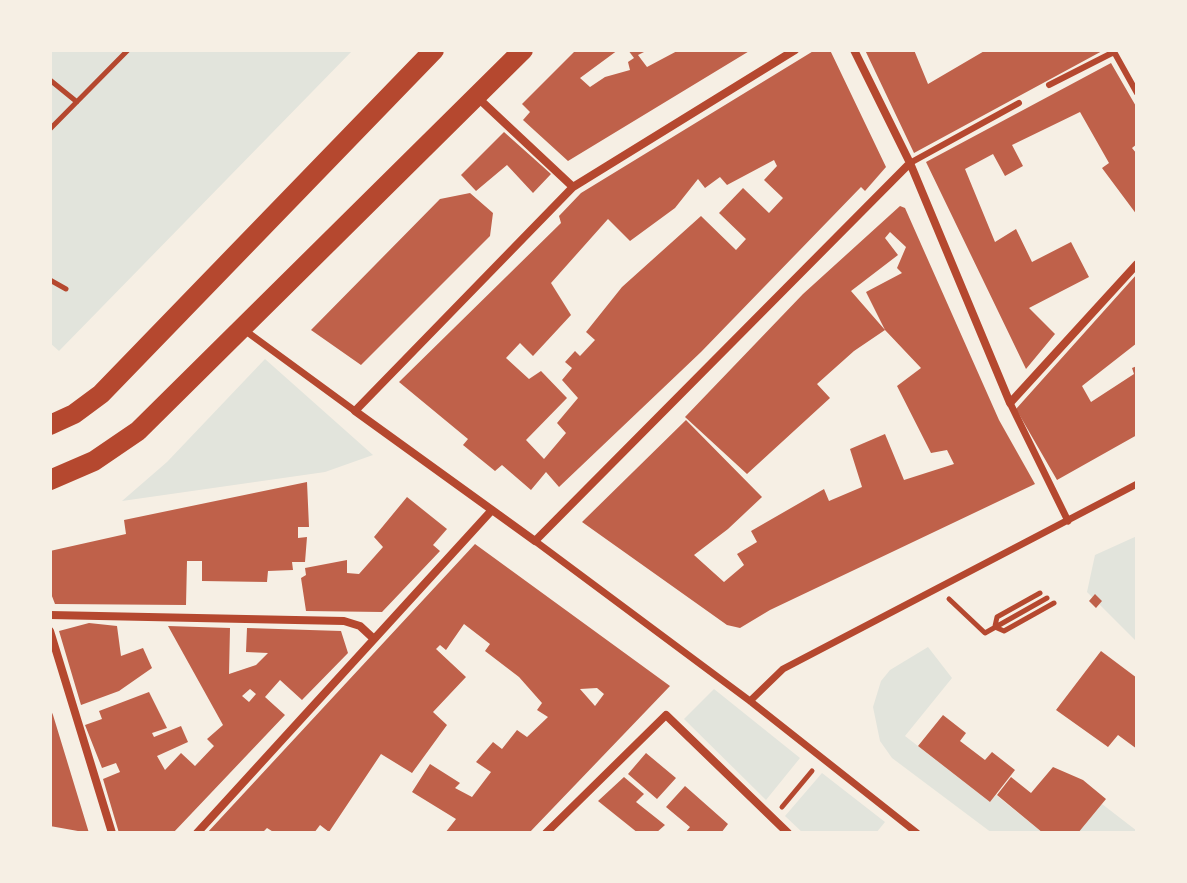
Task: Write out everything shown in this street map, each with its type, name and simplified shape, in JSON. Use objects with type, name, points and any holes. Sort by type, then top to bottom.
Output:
[{"type":"main road","points":[[50,425],[74,414],[101,394],[434,50]]},
{"type":"main road","points":[[50,480],[121,445],[243,329],[523,50]]},
{"type":"street","points":[[355,411],[573,187],[795,50]]},
{"type":"street","points":[[854,50],[910,163],[1010,403],[1068,521]]},
{"type":"street","points":[[477,97],[573,187]]},
{"type":"street","points":[[535,541],[910,163]]},
{"type":"street","points":[[1010,403],[1137,264]]},
{"type":"street","points":[[243,329],[750,701],[917,833]]},
{"type":"street","points":[[750,701],[783,669],[1137,484]]},
{"type":"street","points":[[197,833],[492,510]]},
{"type":"street","points":[[50,615],[344,621],[360,626],[374,639]]},
{"type":"street","points":[[50,631],[112,833]]},
{"type":"street","points":[[546,833],[666,715],[788,833]]},
{"type":"street","points":[[900,833],[907,825]]},
{"type":"lane","points":[[1049,85],[1114,51],[1137,93]]},
{"type":"lane","points":[[910,163],[1019,103]]},
{"type":"path","points":[[50,129],[128,50]]},
{"type":"path","points":[[50,80],[77,102]]},
{"type":"path","points":[[50,280],[66,289]]},
{"type":"path","points":[[939,590],[985,633],[1047,598]]},
{"type":"path","points":[[995,627],[997,617],[1040,593]]},
{"type":"path","points":[[995,627],[1004,631],[1054,603]]},
{"type":"path","points":[[773,818],[822,758]]},
{"type":"shaded area","points":[[50,50],[353,50],[59,351],[50,343]]},
{"type":"shaded area","points":[[265,359],[373,455],[325,472],[122,501],[167,462]]},
{"type":"shaded area","points":[[1137,536],[1137,642],[1087,592],[1095,555]]},
{"type":"shaded area","points":[[928,647],[952,678],[905,736],[990,802],[996,795],[1043,833],[992,833],[892,758],[880,741],[873,707],[881,681],[890,670]]},
{"type":"shaded area","points":[[714,689],[800,758],[766,800],[684,719]]},
{"type":"shaded area","points":[[822,773],[885,822],[876,833],[803,833],[785,816]]},
{"type":"shaded area","points":[[1102,804],[1137,831],[1137,833],[1078,833]]},
{"type":"building","points":[[576,50],[618,50],[580,78],[590,87],[605,77],[630,70],[628,62],[634,58],[628,50],[648,50],[638,55],[647,67],[679,50],[751,50],[568,161],[523,120],[530,112],[522,104]]},
{"type":"building","points":[[815,50],[830,50],[886,167],[865,191],[861,187],[701,352],[559,487],[546,472],[531,490],[502,465],[495,471],[463,445],[468,439],[399,382],[561,223],[559,216],[581,193]],"holes":[[[774,160],[777,166],[764,180],[783,198],[769,213],[743,188],[719,213],[746,239],[736,250],[701,216],[622,287],[586,332],[595,340],[580,356],[575,351],[565,362],[572,368],[562,380],[578,398],[557,423],[566,433],[544,459],[526,440],[567,398],[541,371],[529,379],[506,358],[520,343],[533,356],[571,315],[551,283],[608,219],[630,241],[675,208],[698,179],[705,188],[720,177],[727,185]]]},
{"type":"building","points":[[865,50],[914,50],[928,84],[986,50],[1104,50],[914,153]]},
{"type":"building","points":[[1111,63],[1137,108],[1137,144],[1132,148],[1137,154],[1137,215],[1102,168],[1109,163],[1080,112],[1012,145],[1023,166],[1005,176],[993,154],[965,169],[995,242],[1016,229],[1032,262],[1071,242],[1089,277],[1029,308],[1055,334],[1026,369],[926,162]]},
{"type":"building","points":[[504,132],[551,174],[533,193],[507,165],[476,191],[461,175]]},
{"type":"building","points":[[470,193],[493,213],[490,236],[361,365],[311,330],[440,199]]},
{"type":"building","points":[[900,206],[905,208],[999,420],[1035,484],[770,610],[740,628],[727,625],[582,522],[686,420],[762,497],[694,555],[724,582],[744,565],[737,554],[757,542],[751,531],[824,489],[829,501],[862,487],[850,449],[885,434],[904,480],[954,464],[947,450],[931,453],[897,386],[921,368],[885,330],[854,351],[817,384],[830,398],[747,474],[685,417],[803,294]],"holes":[[[890,232],[906,247],[897,268],[902,273],[866,292],[885,330],[851,291],[898,255],[885,238]]]},
{"type":"building","points":[[1137,274],[1137,343],[1082,386],[1091,402],[1134,374],[1132,368],[1137,366],[1137,435],[1057,480],[1016,409]]},
{"type":"building","points":[[307,482],[309,527],[298,527],[298,538],[307,537],[305,562],[292,562],[293,570],[268,571],[267,582],[202,581],[202,561],[187,561],[186,605],[55,604],[50,591],[50,551],[126,534],[124,520]]},
{"type":"building","points":[[407,497],[447,529],[433,545],[440,551],[382,612],[306,611],[301,578],[306,575],[305,568],[347,560],[347,573],[359,574],[383,547],[374,537]]},
{"type":"building","points":[[475,544],[670,686],[529,833],[445,833],[456,819],[412,792],[430,764],[460,783],[455,788],[472,797],[491,772],[476,762],[493,742],[502,749],[517,730],[527,737],[548,717],[537,710],[542,703],[519,677],[485,651],[490,644],[464,624],[446,650],[440,645],[436,649],[466,677],[433,712],[447,725],[412,773],[381,754],[329,832],[320,825],[314,833],[275,833],[267,828],[262,833],[207,833]],"holes":[[[597,688],[604,694],[595,706],[580,689]]]},
{"type":"building","points":[[1095,594],[1102,601],[1096,608],[1089,601]]},
{"type":"building","points":[[89,623],[117,626],[121,656],[143,648],[152,668],[119,691],[81,705],[59,631]]},
{"type":"building","points":[[168,626],[230,628],[229,674],[256,665],[268,653],[246,652],[247,628],[341,631],[348,653],[302,700],[280,680],[265,697],[285,715],[173,833],[119,833],[103,779],[120,772],[116,763],[102,768],[85,725],[102,719],[99,711],[149,692],[167,728],[152,733],[154,737],[181,726],[188,742],[157,756],[165,770],[181,753],[195,766],[214,746],[207,739],[223,725]],"holes":[[[250,689],[256,694],[249,702],[242,696]]]},
{"type":"building","points":[[1101,651],[1137,678],[1137,749],[1118,735],[1108,747],[1056,710]]},
{"type":"building","points":[[50,708],[53,715],[89,833],[50,826]]},
{"type":"building","points":[[943,715],[966,733],[960,741],[985,760],[992,752],[1015,770],[990,802],[918,746]]},
{"type":"building","points":[[646,753],[676,778],[657,799],[628,774]]},
{"type":"building","points":[[1053,767],[1083,780],[1106,799],[1078,833],[1043,833],[997,795],[1011,777],[1031,793]]},
{"type":"building","points":[[624,777],[644,794],[636,802],[665,825],[656,833],[638,833],[598,801]]},
{"type":"building","points":[[685,786],[728,824],[721,833],[685,833],[690,827],[666,807]]}]
